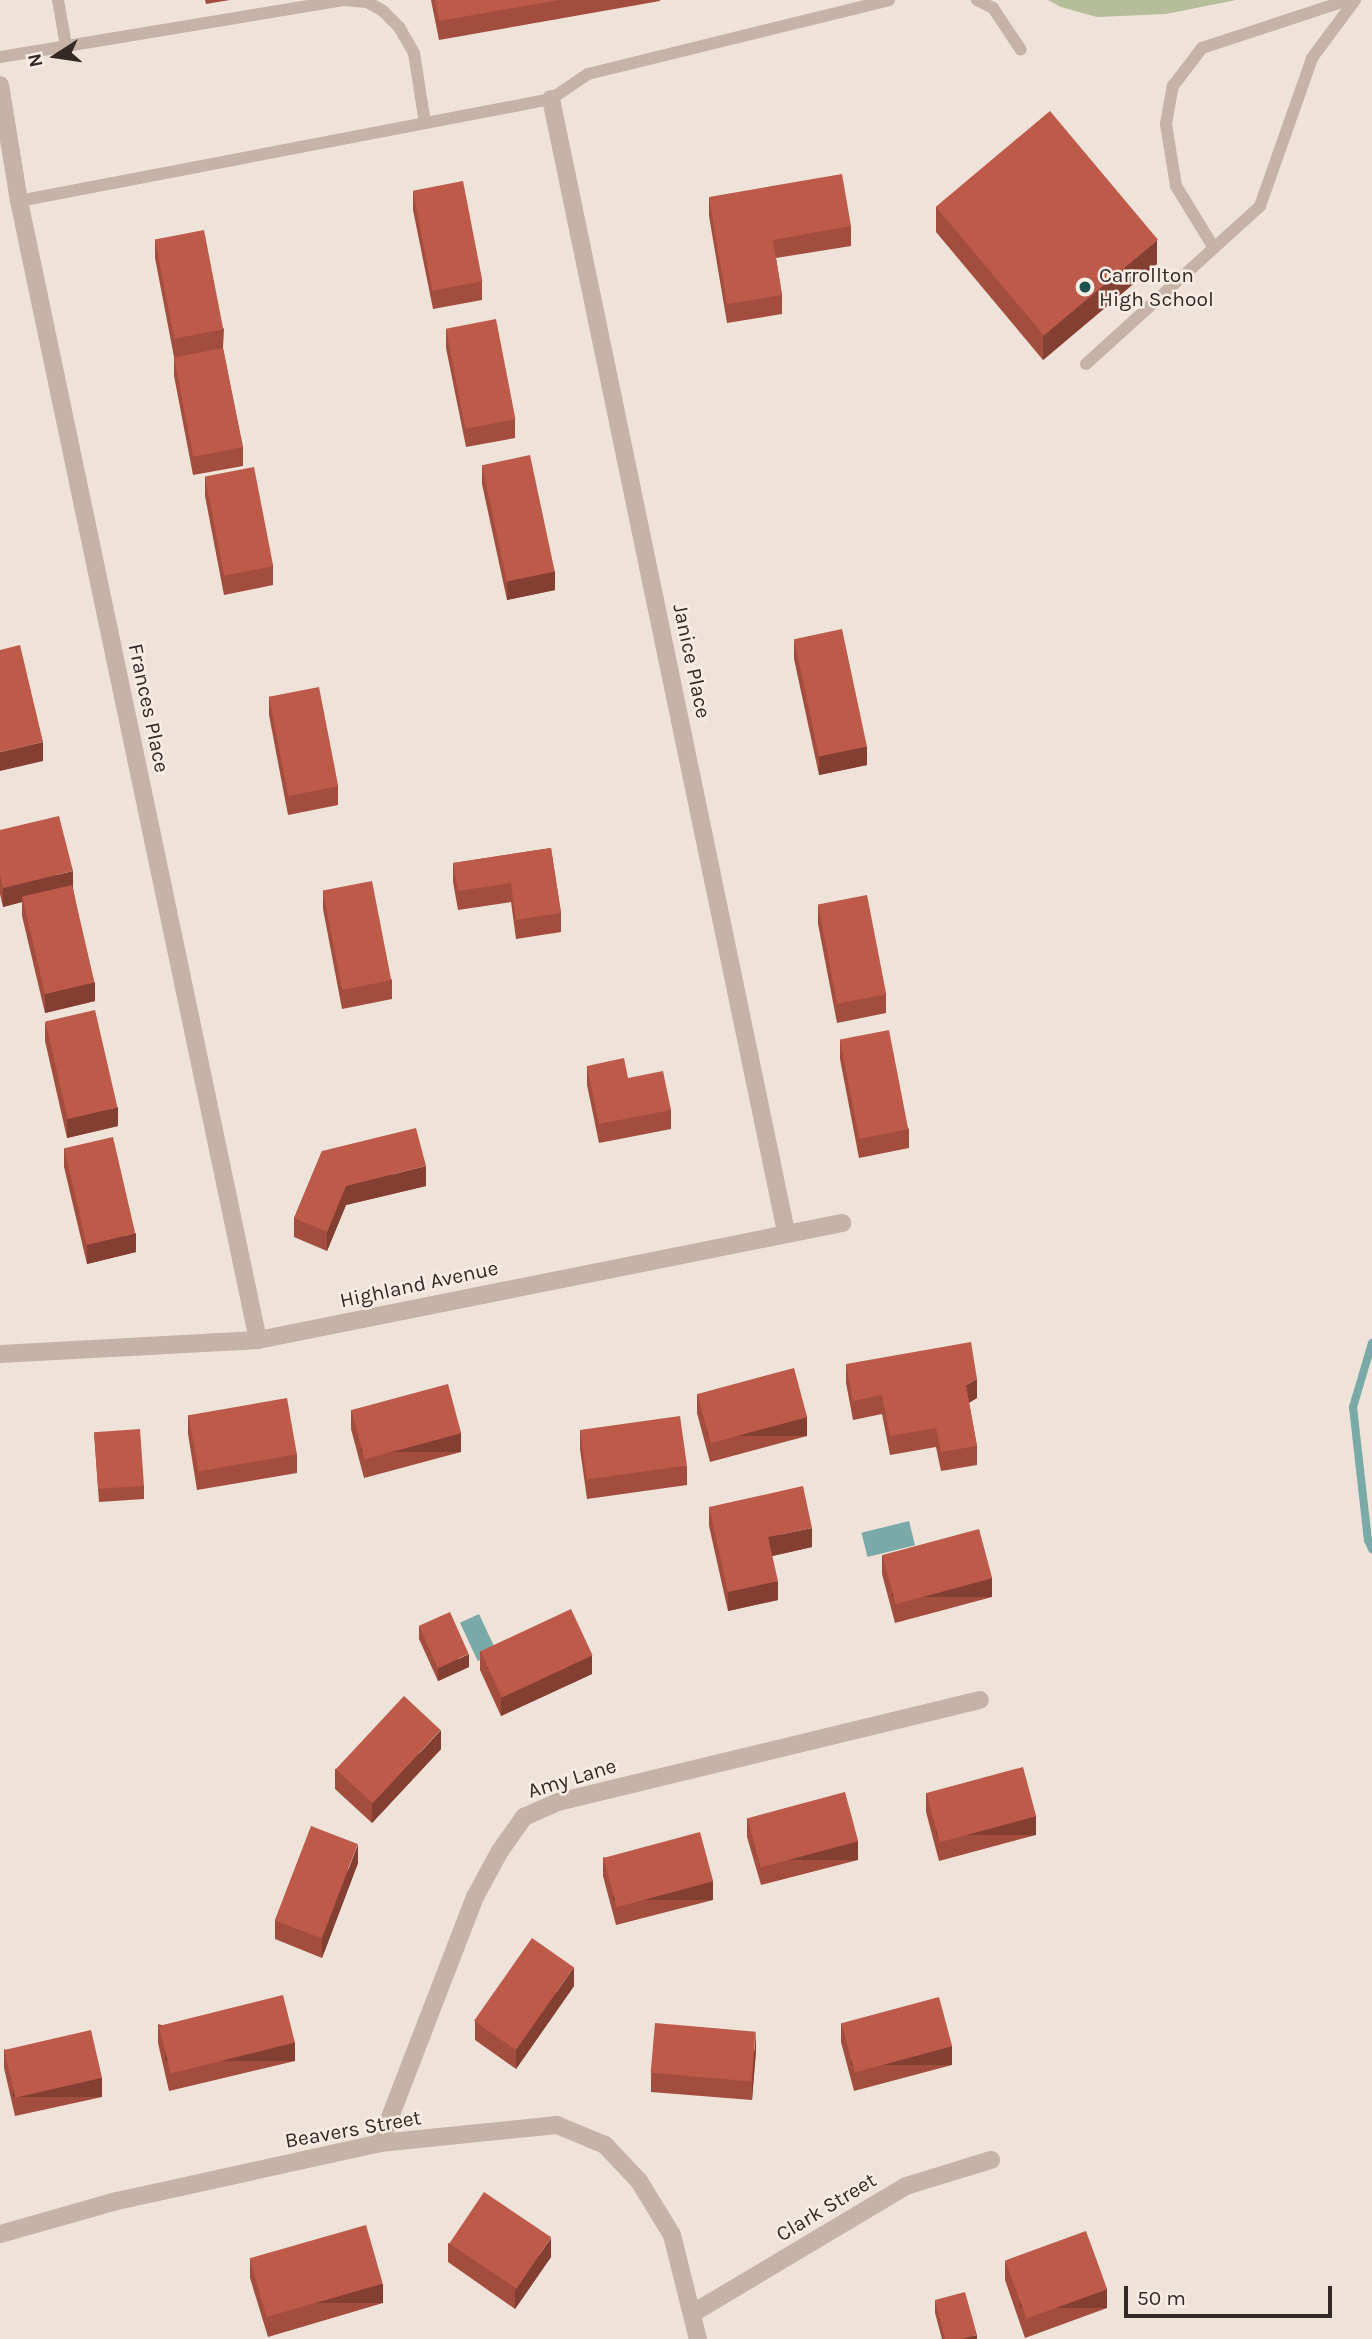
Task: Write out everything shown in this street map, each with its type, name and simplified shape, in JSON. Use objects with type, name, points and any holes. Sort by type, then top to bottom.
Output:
[{"type":"street","name":"Frances Place","points":[[0,85],[19,201],[258,1340]]},
{"type":"street","name":"Janice Place","points":[[551,99],[786,1232]]},
{"type":"street","name":"Highland Avenue","points":[[0,1354],[258,1340],[786,1232],[842,1223]]},
{"type":"street","name":"Amy Lane","points":[[380,2143],[475,1897],[500,1851],[524,1816],[558,1802],[980,1700]]},
{"type":"street","name":"Beavers Street","points":[[0,2234],[117,2201],[380,2143],[557,2125],[605,2145],[639,2181],[672,2235],[698,2339]]},
{"type":"street","name":"Clark Street","points":[[693,2313],[906,2186],[991,2160]]},
{"type":"lane","points":[[58,0],[66,46]]},
{"type":"lane","points":[[0,57],[344,0],[367,2],[383,11],[400,27],[414,53],[425,123]]},
{"type":"lane","points":[[19,201],[551,99],[588,74],[889,0]]},
{"type":"lane","points":[[977,0],[993,8],[1021,50]]},
{"type":"lane","points":[[1214,248],[1176,186],[1166,124],[1173,86],[1202,48],[1348,0]]},
{"type":"lane","points":[[1086,364],[1260,206],[1312,58],[1354,0]]},
{"type":"green space","points":[[1048,0],[1236,0],[1166,14],[1097,17],[1061,7]]},
{"type":"water","points":[[909,1521],[915,1545],[868,1557],[861,1533]]},
{"type":"water","points":[[479,1614],[497,1652],[478,1661],[460,1623]]},
{"type":"building","points":[[435,0],[559,0],[439,21]]},
{"type":"building","points":[[1050,111],[1158,240],[1044,335],[936,207]]},
{"type":"building","points":[[842,174],[851,226],[773,240],[782,295],[727,304],[709,197]]},
{"type":"building","points":[[463,181],[482,281],[432,291],[413,191]]},
{"type":"building","points":[[204,230],[223,329],[174,339],[155,240]]},
{"type":"building","points":[[496,319],[515,419],[465,429],[446,329]]},
{"type":"building","points":[[223,348],[242,447],[193,457],[174,358]]},
{"type":"building","points":[[530,455],[555,571],[507,582],[482,465]]},
{"type":"building","points":[[254,467],[273,566],[224,576],[205,477]]},
{"type":"building","points":[[842,629],[867,746],[819,757],[794,639]]},
{"type":"building","points":[[20,645],[43,742],[0,752],[0,650]]},
{"type":"building","points":[[319,687],[338,786],[288,796],[269,697]]},
{"type":"building","points":[[59,816],[73,871],[3,888],[0,875],[0,830]]},
{"type":"building","points":[[551,848],[561,913],[516,920],[511,883],[458,891],[453,863]]},
{"type":"building","points":[[372,881],[391,980],[342,990],[323,891]]},
{"type":"building","points":[[72,885],[94,982],[45,994],[22,896]]},
{"type":"building","points":[[867,895],[886,994],[837,1004],[818,905]]},
{"type":"building","points":[[95,1010],[117,1107],[68,1119],[45,1021]]},
{"type":"building","points":[[889,1030],[908,1129],[859,1139],[840,1040]]},
{"type":"building","points":[[624,1058],[628,1078],[663,1071],[671,1110],[599,1124],[587,1066]]},
{"type":"building","points":[[416,1128],[426,1166],[346,1186],[327,1232],[294,1218],[322,1151]]},
{"type":"building","points":[[113,1137],[135,1233],[87,1245],[64,1148]]},
{"type":"building","points":[[971,1342],[977,1379],[966,1385],[977,1446],[941,1452],[936,1428],[890,1436],[882,1395],[853,1401],[846,1364]]},
{"type":"building","points":[[794,1368],[807,1417],[711,1443],[697,1394]]},
{"type":"building","points":[[448,1384],[461,1433],[365,1459],[351,1410]]},
{"type":"building","points":[[287,1398],[297,1454],[198,1471],[189,1415]]},
{"type":"building","points":[[680,1416],[687,1466],[587,1480],[580,1430]]},
{"type":"building","points":[[140,1429],[144,1486],[98,1489],[94,1432]]},
{"type":"building","points":[[803,1486],[812,1528],[768,1537],[778,1581],[728,1592],[709,1507]]},
{"type":"building","points":[[979,1529],[992,1578],[896,1604],[882,1555]]},
{"type":"building","points":[[571,1609],[593,1655],[502,1697],[480,1651]]},
{"type":"building","points":[[450,1612],[469,1654],[438,1668],[419,1626]]},
{"type":"building","points":[[404,1696],[441,1730],[372,1803],[336,1769]]},
{"type":"building","points":[[1023,1767],[1036,1816],[940,1842],[926,1793]]},
{"type":"building","points":[[845,1792],[858,1841],[761,1867],[747,1818]]},
{"type":"building","points":[[311,1826],[358,1844],[321,1938],[275,1920]]},
{"type":"building","points":[[700,1832],[713,1881],[617,1907],[603,1858]]},
{"type":"building","points":[[532,1938],[574,1967],[516,2050],[474,2021]]},
{"type":"building","points":[[283,1995],[295,2043],[171,2074],[159,2026]]},
{"type":"building","points":[[939,1997],[952,2046],[855,2072],[841,2023]]},
{"type":"building","points":[[655,2023],[756,2032],[751,2082],[651,2073]]},
{"type":"building","points":[[91,2030],[102,2078],[15,2098],[4,2050]]},
{"type":"building","points":[[484,2192],[551,2237],[516,2289],[449,2243]]},
{"type":"building","points":[[366,2225],[383,2284],[267,2317],[250,2258]]},
{"type":"building","points":[[1086,2231],[1107,2289],[1026,2319],[1005,2260]]},
{"type":"building","points":[[965,2292],[977,2335],[945,2339],[935,2300]]},
{"type":"waterway","points":[[1372,1343],[1353,1407],[1368,1540],[1372,1549]]},
{"type":"place","name":"Carrollton High School","points":[[1085,287]]}]
